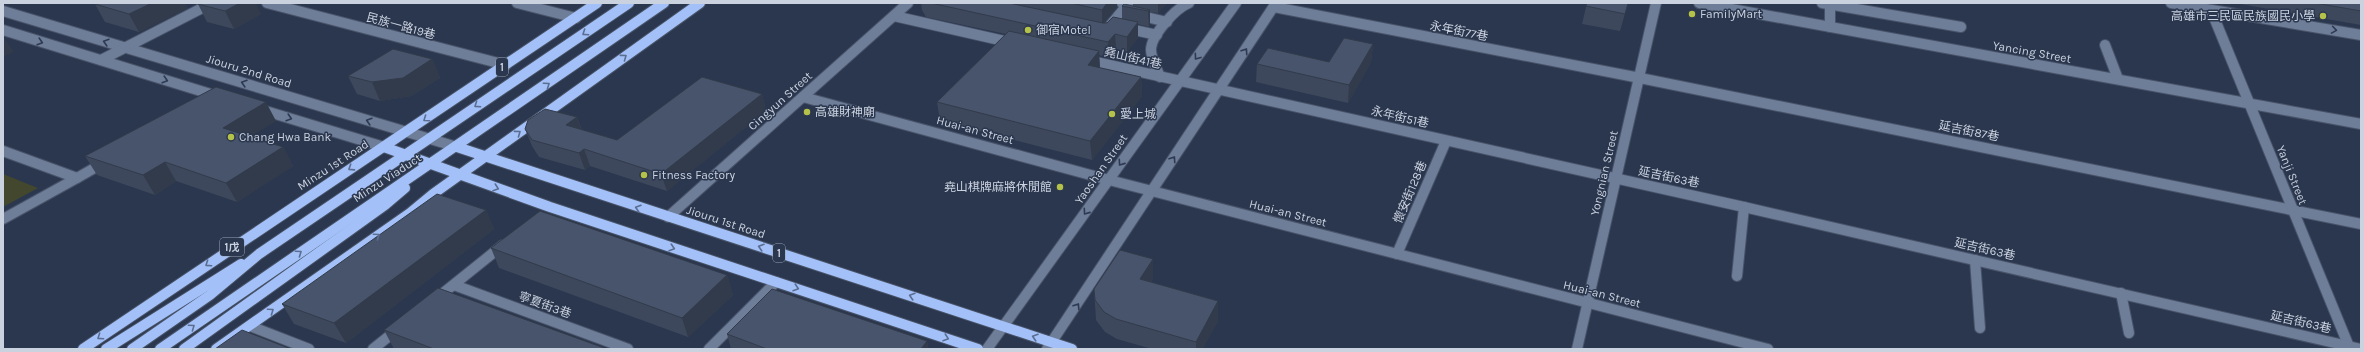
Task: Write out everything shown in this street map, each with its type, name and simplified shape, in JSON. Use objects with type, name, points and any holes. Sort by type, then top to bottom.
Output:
[{"type":"main road","name":"Minzu 1st Road","points":[[82,349],[597,3]]},
{"type":"main road","name":"1","points":[[406,154],[629,3]]},
{"type":"main road","points":[[432,164],[664,3]]},
{"type":"main road","points":[[216,349],[410,213],[459,175],[700,3]]},
{"type":"main road","name":"1","points":[[384,147],[550,207],[978,349]]},
{"type":"main road","name":"Jiouru 2nd Road","points":[[457,147],[487,156]]},
{"type":"main road","name":"Minzu Viaduct","points":[[132,349],[210,295],[259,254],[406,154]]},
{"type":"main road","name":"Jiouru 1st Road","points":[[487,156],[1004,328],[1049,346],[1072,349]]},
{"type":"main road","name":"Minzu Viaduct","points":[[160,349],[372,202],[432,164]]},
{"type":"main road","name":"Minzu Viaduct","points":[[184,349],[385,205],[432,164]]},
{"type":"main road","name":"Minzu Viaduct","points":[[106,349],[225,272],[259,254]]},
{"type":"street","points":[[101,60],[212,3]]},
{"type":"street","name":"民族一路19巷","points":[[267,3],[506,65]]},
{"type":"street","points":[[517,3],[576,18]]},
{"type":"street","name":"Cingyun Street","points":[[668,217],[908,3]]},
{"type":"street","points":[[1160,77],[1151,51],[1154,40],[1179,7],[1189,3]]},
{"type":"street","name":"Yaoshan Street","points":[[987,349],[1004,328],[1236,3]]},
{"type":"street","name":"Yongnian Street","points":[[1577,349],[1656,3]]},
{"type":"street","name":"Yancing Street","points":[[1699,3],[2361,124]]},
{"type":"street","points":[[2171,3],[2361,35]]},
{"type":"street","points":[[1830,27],[1826,4],[1962,27]]},
{"type":"street","points":[[1049,346],[1275,5]]},
{"type":"street","name":"永年街77巷","points":[[1275,5],[1640,78]]},
{"type":"street","points":[[1098,30],[1105,32],[1122,7],[1167,22]]},
{"type":"street","name":"Yanji Street","points":[[2211,10],[2349,348]]},
{"type":"street","name":"Jiouru 2nd Road","points":[[3,11],[457,147]]},
{"type":"street","points":[[894,16],[1023,45]]},
{"type":"street","points":[[1111,25],[1157,35]]},
{"type":"street","points":[[3,30],[226,98],[212,106]]},
{"type":"street","points":[[2105,45],[2118,80]]},
{"type":"street","name":"堯山街41巷","points":[[1076,58],[1180,81]]},
{"type":"street","name":"延吉街87巷","points":[[1640,78],[2361,224]]},
{"type":"street","name":"永年街51巷","points":[[1180,81],[1615,178]]},
{"type":"street","name":"Huai-an Street","points":[[803,97],[1151,191],[1587,304],[1768,349]]},
{"type":"street","points":[[248,105],[384,147]]},
{"type":"street","name":"懷安街128巷","points":[[1397,254],[1446,141]]},
{"type":"street","points":[[3,151],[77,178]]},
{"type":"street","points":[[3,219],[118,156]]},
{"type":"street","name":"延吉街63巷","points":[[1615,178],[1744,206],[2121,293],[2349,348],[2361,349]]},
{"type":"street","points":[[1737,276],[1744,206]]},
{"type":"street","points":[[538,217],[550,207]]},
{"type":"street","points":[[429,305],[514,236]]},
{"type":"street","points":[[1975,260],[1980,328]]},
{"type":"street","points":[[709,349],[776,282]]},
{"type":"street","name":"寧夏街3巷","points":[[454,285],[628,349]]},
{"type":"street","points":[[2121,293],[2129,333]]},
{"type":"street","points":[[373,349],[404,324]]},
{"type":"street","points":[[250,326],[310,349]]},
{"type":"green space","points":[[3,174],[38,188],[3,207]]},
{"type":"building","points":[[152,3],[129,14],[95,4]]},
{"type":"building","points":[[240,3],[225,11],[198,4]]},
{"type":"building","points":[[931,3],[1009,3],[1103,23],[1107,23],[1113,17],[1138,22],[1127,37],[1115,34],[1108,42]]},
{"type":"building","points":[[1071,3],[1107,3],[1102,10]]},
{"type":"building","points":[[1587,3],[1628,3],[1625,14],[1586,6]]},
{"type":"building","points":[[2315,3],[2361,3],[2361,11]]},
{"type":"building","points":[[1124,4],[1150,10],[1148,11],[1122,6]]},
{"type":"building","points":[[1009,31],[1099,51],[1088,65],[1141,77],[1090,141],[937,102]]},
{"type":"building","points":[[1344,38],[1373,44],[1349,85],[1257,64],[1268,48],[1329,62]]},
{"type":"building","points":[[393,49],[432,59],[403,78],[372,82],[348,76]]},
{"type":"building","points":[[702,77],[762,94],[661,174],[584,149],[579,153],[532,140],[525,129],[528,120],[545,109],[577,117],[566,125],[617,140]]},
{"type":"building","points":[[216,87],[266,102],[223,128],[283,147],[226,183],[165,162],[143,175],[85,156]]},
{"type":"building","points":[[437,194],[486,210],[334,323],[282,304]]},
{"type":"building","points":[[540,211],[727,275],[682,318],[491,248]]},
{"type":"building","points":[[1120,250],[1153,259],[1140,279],[1218,301],[1196,342],[1116,319],[1104,312],[1095,300],[1094,289]]},
{"type":"building","points":[[438,288],[607,349],[434,349],[384,330]]},
{"type":"building","points":[[772,289],[927,341],[921,349],[767,349],[727,334]]},
{"type":"building","points":[[242,330],[291,349],[215,349]]},
{"type":"place","name":"FamilyMart","points":[[1692,14]]},
{"type":"place","name":"高雄市三民區民族國民小學","points":[[2323,16]]},
{"type":"place","name":"御宿Motel","points":[[1028,30]]},
{"type":"place","name":"高雄財神廟","points":[[807,112]]},
{"type":"place","name":"愛上城","points":[[1112,114]]},
{"type":"place","name":"Chang Hwa Bank","points":[[231,137]]},
{"type":"place","name":"Fitness Factory","points":[[644,175]]},
{"type":"place","name":"堯山棋牌麻將休閒館","points":[[1060,187]]}]
